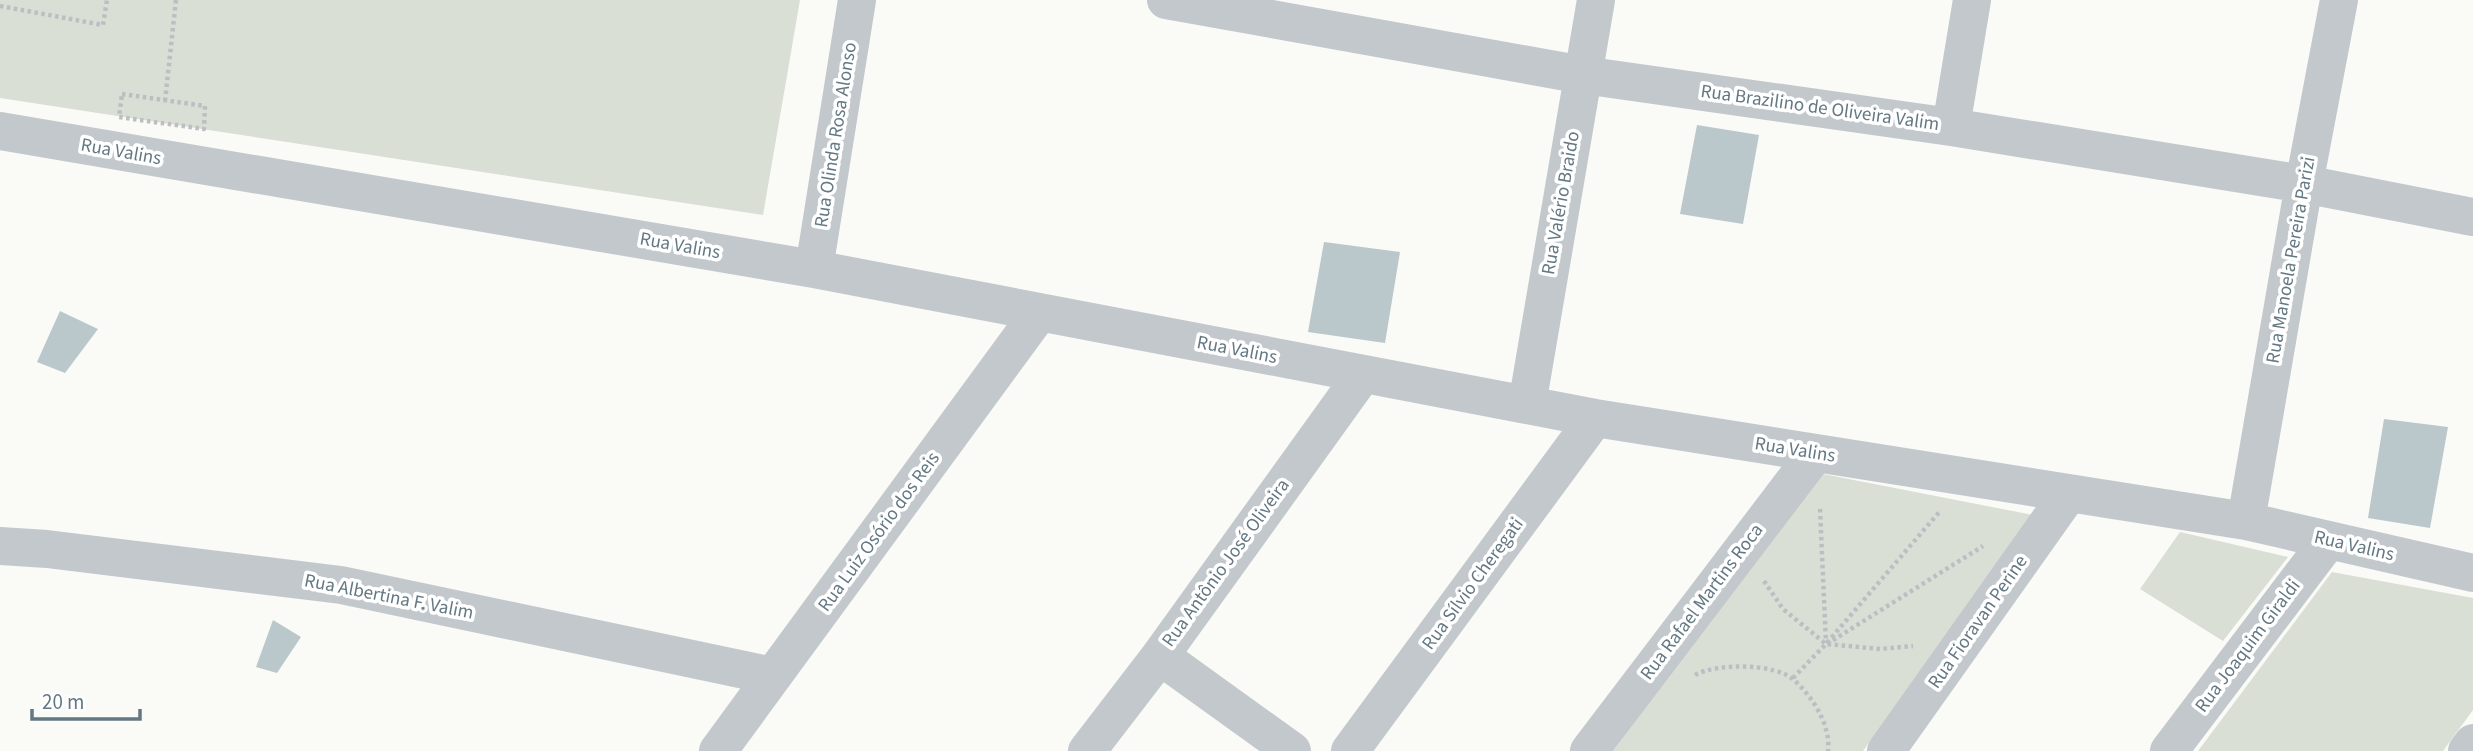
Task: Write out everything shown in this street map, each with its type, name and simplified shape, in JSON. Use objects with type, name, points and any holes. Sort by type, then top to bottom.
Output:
[{"type":"street","name":"Rua Olinda Rosa Alonso","points":[[814,269],[857,0]]},
{"type":"street","name":"Rua Brazilino de Oliveira Valim","points":[[1166,0],[1229,6],[1583,75],[1951,127],[2304,184],[2473,217]]},
{"type":"street","name":"Rua Valério Braido","points":[[1527,405],[1596,0]]},
{"type":"street","points":[[1951,127],[1972,0]]},
{"type":"street","name":"Rua Manoela Pereira Parizi","points":[[2246,521],[2304,184],[2339,0]]},
{"type":"street","name":"Rua Valins","points":[[0,131],[814,269],[1595,418],[2246,521],[2473,573]]},
{"type":"street","name":"Rua Luiz Osório dos Reis","points":[[718,751],[1040,313]]},
{"type":"street","name":"Rua Antônio José Oliveira","points":[[1087,751],[1160,656],[1363,374]]},
{"type":"street","name":"Rua Sílvio Cheregati","points":[[1350,751],[1595,418]]},
{"type":"street","name":"Rua Rafael Martins Roca","points":[[1590,751],[1815,454]]},
{"type":"street","name":"Rua Fioravan Perine","points":[[1886,751],[2069,493]]},
{"type":"street","name":"Rua Joaquim Giraldi","points":[[2169,751],[2328,541]]},
{"type":"street","name":"Rua Albertina F. Valim","points":[[0,546],[47,549],[341,585],[773,676]]},
{"type":"street","points":[[1160,656],[1292,751]]},
{"type":"street","points":[[2467,751],[2473,743]]},
{"type":"path","points":[[0,6],[103,25],[107,0]]},
{"type":"path","points":[[165,101],[176,0]]},
{"type":"path","points":[[122,94],[165,101],[205,106],[204,130],[120,117],[122,94]]},
{"type":"path","points":[[1819,499],[1826,644]]},
{"type":"path","points":[[1793,678],[1826,644],[1942,509]]},
{"type":"path","points":[[1826,644],[1987,543]]},
{"type":"path","points":[[1759,575],[1783,609],[1826,644],[1880,649]]},
{"type":"path","points":[[1690,679],[1700,673],[1728,667],[1766,667],[1793,678],[1822,715],[1829,744],[1828,751]]},
{"type":"shaded area","points":[[0,0],[800,0],[763,215],[0,98]]},
{"type":"shaded area","points":[[1697,125],[1759,135],[1743,224],[1680,214]]},
{"type":"shaded area","points":[[1324,242],[1400,252],[1385,343],[1308,332]]},
{"type":"shaded area","points":[[60,311],[98,329],[65,373],[37,362]]},
{"type":"shaded area","points":[[2384,419],[2448,427],[2430,528],[2368,518]]},
{"type":"shaded area","points":[[1818,473],[2033,515],[1863,751],[1613,751]]},
{"type":"shaded area","points":[[2180,532],[2288,557],[2223,641],[2140,589]]},
{"type":"shaded area","points":[[2332,572],[2473,598],[2473,710],[2443,751],[2198,751]]},
{"type":"shaded area","points":[[273,620],[301,637],[277,673],[256,667]]}]
